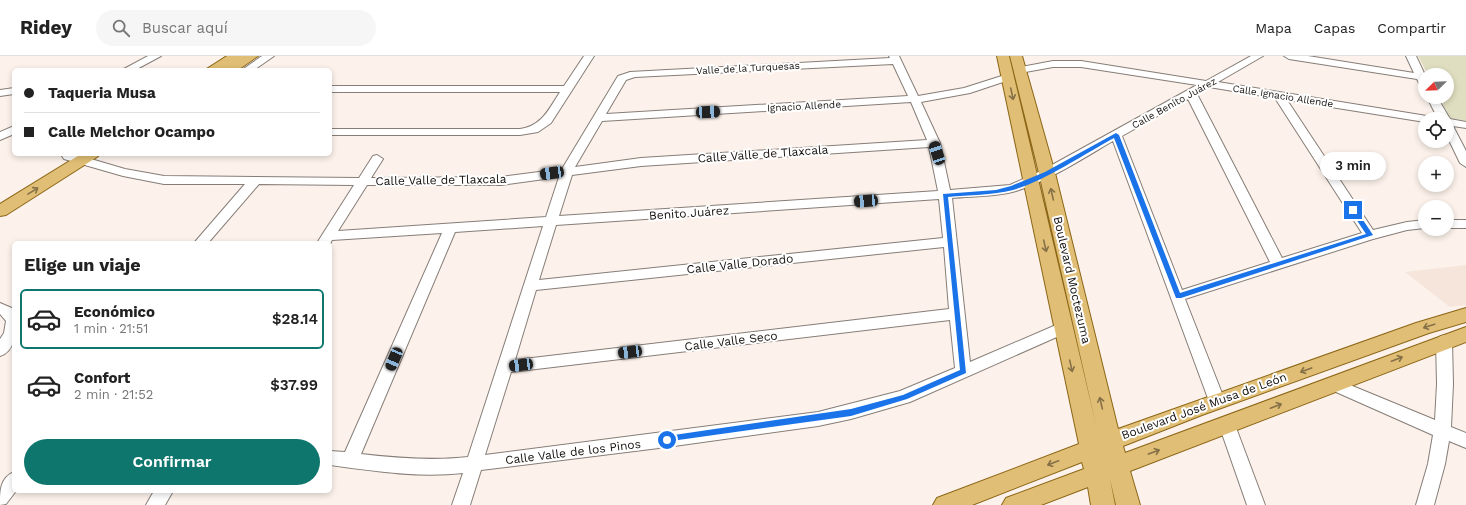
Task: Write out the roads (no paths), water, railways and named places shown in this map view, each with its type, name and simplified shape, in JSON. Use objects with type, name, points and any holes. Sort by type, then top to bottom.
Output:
[{"type":"main road","points":[[215,68],[236,56]]},
{"type":"main road","points":[[232,68],[252,56]]},
{"type":"main road","name":"Boulevard Moctezuma","points":[[1003,56],[1015,68],[1047,173],[1110,440],[1128,505]]},
{"type":"main road","name":"Boulevard Moctezuma","points":[[1015,68],[1030,181],[1103,505]]},
{"type":"main road","points":[[0,197],[79,156]]},
{"type":"main road","points":[[0,211],[79,156]]},
{"type":"main road","name":"Boulevard José Musa de León","points":[[944,505],[1110,440],[1217,401],[1423,328],[1466,315]]},
{"type":"main road","name":"Boulevard José Musa de León","points":[[1014,505],[1444,341],[1466,334]]},
{"type":"street","points":[[131,68],[156,56]]},
{"type":"street","points":[[249,68],[269,56]]},
{"type":"street","points":[[332,132],[520,132],[534,130],[546,121],[589,56]]},
{"type":"street","name":"Calle Benito Juárez","points":[[1047,173],[1258,56]]},
{"type":"street","points":[[1289,56],[1418,80]]},
{"type":"street","points":[[1411,56],[1418,71]]},
{"type":"street","points":[[895,58],[934,143],[945,195],[964,371]]},
{"type":"street","name":"Valle de la Turquesas","points":[[597,118],[619,81],[625,76],[895,58]]},
{"type":"street","name":"Calle Ignacio Allende","points":[[1015,68],[1053,64],[1082,64],[1418,117]]},
{"type":"street","name":"Ignacio Allende","points":[[597,118],[915,100],[956,94],[1015,68]]},
{"type":"street","points":[[332,89],[567,89]]},
{"type":"street","points":[[0,92],[12,92]]},
{"type":"street","points":[[1190,94],[1278,263]]},
{"type":"street","points":[[1279,96],[1370,235]]},
{"type":"street","points":[[461,505],[506,367],[549,223],[567,171],[597,118]]},
{"type":"street","points":[[1454,123],[1466,125]]},
{"type":"street","points":[[1116,135],[1217,401]]},
{"type":"street","points":[[1454,139],[1466,162]]},
{"type":"street","name":"Calle Valle de Tlaxcala","points":[[79,156],[123,172],[164,180],[485,182],[641,162],[934,143]]},
{"type":"street","points":[[326,240],[377,159]]},
{"type":"street","name":"Benito Juárez","points":[[326,240],[450,229],[996,191],[1030,181],[1047,173]]},
{"type":"street","points":[[203,241],[255,181]]},
{"type":"street","points":[[1454,224],[1466,224]]},
{"type":"street","points":[[1178,296],[1370,235],[1406,226],[1418,225]]},
{"type":"street","points":[[350,461],[450,229]]},
{"type":"street","name":"Calle Valle Dorado","points":[[530,286],[950,242]]},
{"type":"street","points":[[0,308],[6,310],[12,315]]},
{"type":"street","name":"Calle Valle Seco","points":[[506,367],[957,314]]},
{"type":"street","points":[[0,350],[10,336],[12,328]]},
{"type":"street","name":"Calle Valle de los Pinos","points":[[332,458],[420,467],[475,464],[675,439],[851,412],[904,397],[1063,328]]},
{"type":"street","points":[[1425,505],[1435,476],[1444,431],[1446,386],[1444,341]]},
{"type":"street","points":[[1333,384],[1466,441]]},
{"type":"street","points":[[1227,425],[1256,505]]},
{"type":"street","points":[[0,498],[12,483]]},
{"type":"street","points":[[155,505],[163,493]]}]
